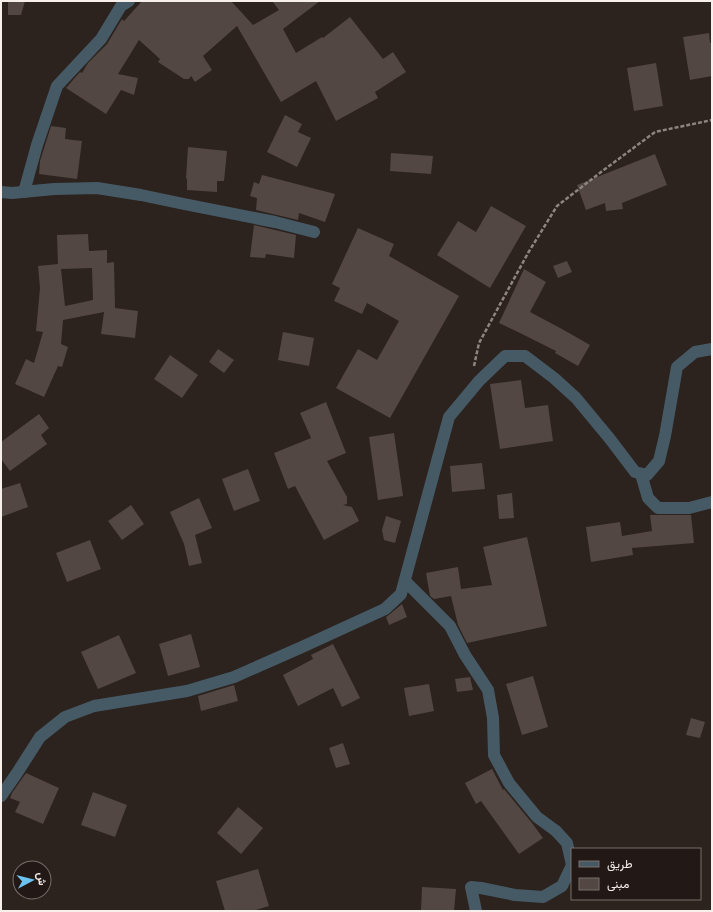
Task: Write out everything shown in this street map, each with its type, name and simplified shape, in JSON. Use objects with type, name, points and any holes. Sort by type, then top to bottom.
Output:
[{"type":"street","points":[[24,192],[37,145],[57,86],[101,39],[121,6],[129,1]]},
{"type":"street","points":[[1,192],[12,193],[54,189],[97,188],[141,194],[275,222],[314,232]]},
{"type":"street","points":[[1,796],[40,737],[65,717],[94,706],[187,691],[234,677],[385,609],[401,594],[449,416],[479,380],[505,356],[524,356],[554,378],[576,398],[635,472],[647,475],[660,461],[677,367],[695,352],[712,349]]},
{"type":"street","points":[[641,474],[648,498],[658,508],[689,508],[712,502]]},
{"type":"street","points":[[405,581],[450,626],[488,690],[493,718],[494,755],[509,783],[537,817],[556,831],[567,843],[571,861]]},
{"type":"street","points":[[476,911],[471,887],[515,895],[543,897],[562,886],[571,867]]},
{"type":"path","points":[[468,394],[479,343],[528,253],[558,206],[655,132],[712,120]]},
{"type":"building","points":[[8,1],[25,1],[21,15],[8,15]]},
{"type":"building","points":[[142,1],[231,1],[253,25],[279,10],[272,1],[320,1],[283,29],[296,53],[322,37],[323,38],[350,17],[383,59],[393,52],[406,72],[375,92],[378,98],[336,121],[316,81],[281,102],[237,26],[203,56],[212,70],[195,82],[191,76],[189,79],[184,79],[158,62],[160,59],[139,40],[118,74],[138,78],[134,95],[121,90],[106,114],[66,88],[80,72],[82,73],[88,63],[107,44],[122,19],[124,21]]},
{"type":"building","points":[[709,33],[710,43],[712,42],[712,76],[690,80],[683,37]]},
{"type":"building","points":[[656,63],[663,106],[634,111],[627,68]]},
{"type":"building","points":[[285,115],[302,124],[298,132],[311,138],[297,167],[267,152]]},
{"type":"building","points":[[51,126],[66,128],[65,139],[82,141],[77,179],[39,174],[40,161]]},
{"type":"building","points":[[188,147],[227,151],[224,181],[217,181],[217,192],[187,190],[186,178]]},
{"type":"building","points":[[391,153],[433,156],[431,174],[390,171]]},
{"type":"building","points":[[655,154],[667,185],[622,203],[623,209],[606,211],[605,203],[586,210],[577,185]]},
{"type":"building","points":[[262,175],[335,194],[325,222],[299,213],[298,220],[256,210],[257,198],[250,196],[254,182],[259,184]]},
{"type":"building","points":[[491,206],[526,226],[490,288],[437,255],[458,221],[476,232]]},
{"type":"building","points":[[254,225],[296,235],[294,258],[266,254],[265,258],[250,257]]},
{"type":"building","points":[[358,228],[394,244],[389,256],[459,296],[390,418],[336,388],[358,349],[377,360],[399,321],[367,303],[362,314],[334,301],[340,288],[332,284]]},
{"type":"building","points":[[88,234],[89,251],[107,250],[107,263],[114,262],[115,308],[138,311],[135,338],[101,334],[104,312],[63,320],[61,344],[68,347],[62,367],[58,366],[44,397],[15,384],[26,359],[34,363],[43,332],[36,331],[40,288],[38,266],[58,264],[57,235]],"holes":[[[92,268],[93,300],[65,306],[61,269]]]},
{"type":"building","points":[[567,261],[572,272],[558,278],[553,266]]},
{"type":"building","points":[[524,269],[546,282],[530,312],[590,345],[578,366],[555,353],[556,351],[499,323]]},
{"type":"building","points":[[283,332],[314,338],[309,366],[278,360]]},
{"type":"building","points":[[218,349],[234,360],[224,373],[209,362]]},
{"type":"building","points":[[170,355],[198,375],[182,398],[154,379]]},
{"type":"building","points":[[521,380],[525,408],[548,405],[553,441],[500,449],[490,384]]},
{"type":"building","points":[[326,402],[346,453],[327,461],[347,497],[347,504],[343,505],[352,507],[359,521],[324,540],[295,486],[288,489],[274,453],[311,438],[300,413]]},
{"type":"building","points":[[39,414],[49,428],[41,435],[47,444],[10,471],[1,459],[1,442]]},
{"type":"building","points":[[394,433],[403,496],[378,500],[369,437]]},
{"type":"building","points":[[482,463],[485,489],[452,492],[450,466]]},
{"type":"building","points":[[248,469],[260,501],[234,511],[222,479]]},
{"type":"building","points":[[20,483],[28,507],[1,517],[1,489]]},
{"type":"building","points":[[512,493],[514,518],[499,519],[497,495]]},
{"type":"building","points":[[199,498],[212,528],[195,535],[202,563],[189,566],[184,544],[170,512]]},
{"type":"building","points":[[131,505],[144,524],[122,540],[108,521]]},
{"type":"building","points":[[650,515],[691,515],[694,543],[632,548],[633,555],[591,562],[586,527],[620,522],[622,536],[652,531]]},
{"type":"building","points":[[386,516],[401,521],[395,543],[384,540],[382,530]]},
{"type":"building","points":[[527,537],[547,626],[467,643],[458,625],[451,596],[434,599],[430,596],[426,573],[458,567],[461,589],[492,585],[483,547]]},
{"type":"building","points":[[90,540],[101,569],[67,582],[56,553]]},
{"type":"building","points":[[402,604],[407,617],[389,625],[386,617]]},
{"type":"building","points":[[191,634],[200,667],[168,676],[159,644]]},
{"type":"building","points":[[119,635],[136,673],[98,689],[81,652]]},
{"type":"building","points":[[333,644],[360,698],[342,707],[333,688],[298,706],[283,675],[313,659],[311,655]]},
{"type":"building","points":[[533,676],[548,727],[522,735],[506,684]]},
{"type":"building","points":[[470,677],[473,690],[457,692],[455,679]]},
{"type":"building","points":[[429,684],[434,711],[409,716],[404,688]]},
{"type":"building","points":[[234,685],[238,701],[201,711],[198,696]]},
{"type":"building","points":[[691,718],[705,722],[700,738],[686,735]]},
{"type":"building","points":[[343,743],[350,764],[336,768],[329,748]]},
{"type":"building","points":[[492,769],[503,790],[504,789],[543,838],[519,854],[481,801],[476,804],[465,783]]},
{"type":"building","points":[[26,773],[59,788],[43,824],[15,812],[20,802],[10,798]]},
{"type":"building","points":[[93,792],[127,805],[115,837],[81,825]]},
{"type":"building","points":[[238,807],[263,828],[241,854],[217,833]]},
{"type":"building","points":[[258,869],[269,906],[252,911],[225,911],[216,881]]},
{"type":"building","points":[[422,887],[456,889],[454,911],[421,911]]}]
